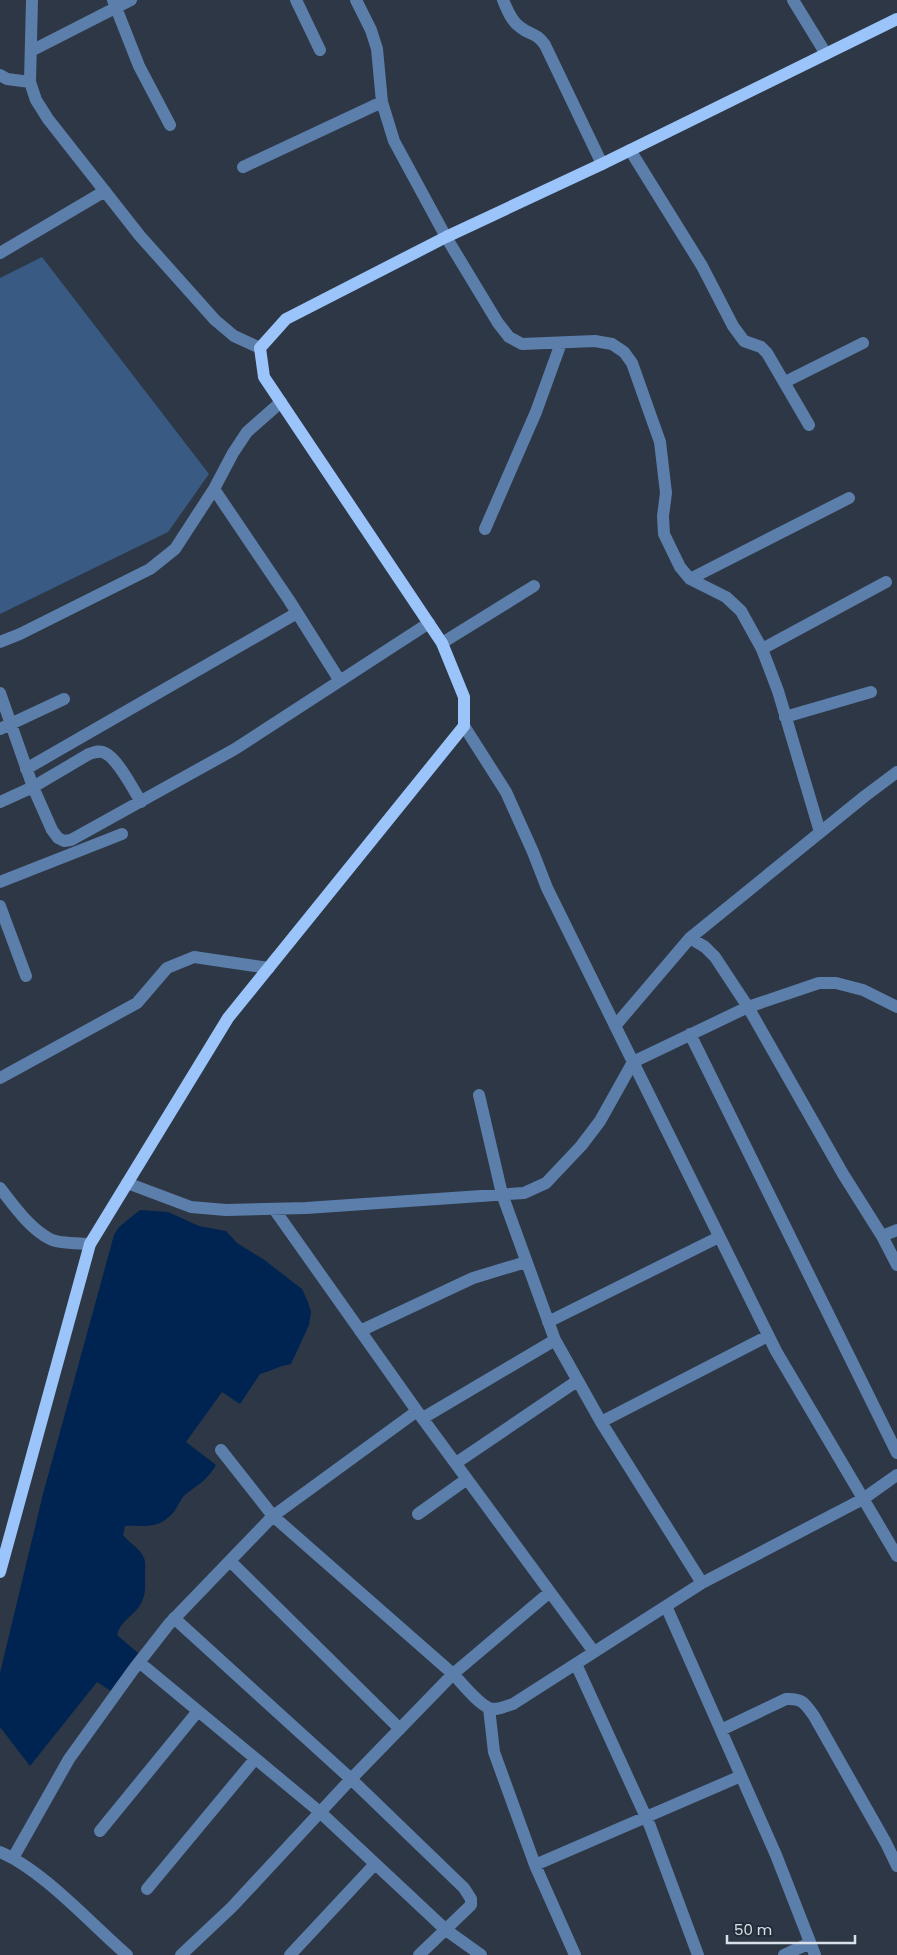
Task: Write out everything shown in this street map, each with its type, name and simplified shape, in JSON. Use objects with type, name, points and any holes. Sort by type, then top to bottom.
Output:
[{"type":"main road","points":[[0,1572],[90,1244],[228,1018],[464,726],[464,697],[442,643],[264,377],[260,348],[286,319],[446,237],[602,164],[897,19]]},
{"type":"street","points":[[32,0],[30,82],[36,100],[48,120],[140,236],[215,320],[234,336],[260,348]]},
{"type":"street","points":[[31,51],[114,4],[131,0]]},
{"type":"street","points":[[296,0],[320,50]]},
{"type":"street","points":[[356,0],[371,30],[377,49],[382,102],[394,141],[446,237],[498,323],[509,337],[522,344],[595,341],[612,344],[624,352],[632,363],[660,442],[666,493],[663,516],[664,534],[680,568],[690,579],[726,598],[741,611],[762,649],[778,692],[820,832]]},
{"type":"street","points":[[503,0],[511,17],[519,27],[539,36],[545,45],[602,164]]},
{"type":"street","points":[[793,0],[826,54]]},
{"type":"street","points":[[114,4],[139,66],[170,125]]},
{"type":"street","points":[[0,75],[7,79],[30,82]]},
{"type":"street","points":[[243,167],[382,102]]},
{"type":"street","points":[[630,150],[702,266],[733,326],[744,341],[761,347],[768,353],[809,425]]},
{"type":"street","points":[[0,252],[105,191]]},
{"type":"street","points":[[485,529],[536,412],[560,342]]},
{"type":"street","points":[[785,382],[863,343]]},
{"type":"street","points":[[0,642],[20,634],[150,569],[175,550],[214,489],[233,453],[247,432],[281,402]]},
{"type":"street","points":[[214,489],[340,680]]},
{"type":"street","points":[[690,579],[849,498]]},
{"type":"street","points":[[762,649],[886,582]]},
{"type":"street","points":[[442,643],[534,586]]},
{"type":"street","points":[[26,769],[297,613]]},
{"type":"street","points":[[0,693],[6,727],[52,830],[58,838],[64,841],[79,837],[235,749],[429,623]]},
{"type":"street","points":[[785,716],[871,692]]},
{"type":"street","points":[[6,727],[64,699]]},
{"type":"street","points":[[464,726],[506,792],[547,888],[768,1336],[897,1556]]},
{"type":"street","points":[[0,802],[33,787],[89,754],[98,751],[106,753],[112,759],[141,802]]},
{"type":"street","points":[[615,1026],[690,938],[897,772]]},
{"type":"street","points":[[0,882],[122,834]]},
{"type":"street","points":[[0,906],[26,976]]},
{"type":"street","points":[[690,938],[705,947],[716,957],[748,1007],[843,1174],[882,1236],[897,1265]]},
{"type":"street","points":[[0,1078],[138,1004],[166,968],[194,958],[269,968]]},
{"type":"street","points":[[127,1183],[191,1207],[226,1210],[274,1209],[524,1193],[546,1183],[600,1121],[633,1062],[748,1007],[819,983],[836,983],[863,990],[897,1007]]},
{"type":"street","points":[[690,1034],[897,1453]]},
{"type":"street","points":[[478,1095],[502,1194],[555,1340],[601,1422],[702,1583]]},
{"type":"street","points":[[1,1191],[33,1225],[52,1240],[90,1244]]},
{"type":"street","points":[[274,1209],[420,1415],[594,1652]]},
{"type":"street","points":[[882,1236],[897,1230]]},
{"type":"street","points":[[548,1322],[719,1237]]},
{"type":"street","points":[[360,1331],[473,1278],[526,1262]]},
{"type":"street","points":[[601,1422],[768,1336]]},
{"type":"street","points":[[13,1858],[69,1760],[139,1662],[174,1618],[273,1516],[420,1415],[555,1340]]},
{"type":"street","points":[[456,1463],[577,1381]]},
{"type":"street","points":[[221,1450],[273,1516],[489,1708],[513,1704],[702,1583],[863,1499],[897,1476]]},
{"type":"street","points":[[418,1514],[467,1478]]},
{"type":"street","points":[[230,1561],[400,1729]]},
{"type":"street","points":[[181,1955],[232,1906],[321,1813],[350,1779],[453,1674],[550,1592]]},
{"type":"street","points":[[666,1606],[776,1855],[813,1949],[784,1955]]},
{"type":"street","points":[[174,1618],[350,1779],[469,1894],[471,1905],[419,1955]]},
{"type":"street","points":[[139,1662],[321,1813],[374,1865],[446,1930],[481,1955]]},
{"type":"street","points":[[576,1664],[646,1817],[698,1955]]},
{"type":"street","points":[[721,1730],[786,1699],[797,1698],[804,1702],[814,1716],[897,1866]]},
{"type":"street","points":[[489,1708],[494,1752],[535,1865],[575,1955]]},
{"type":"street","points":[[100,1831],[198,1711]]},
{"type":"street","points":[[147,1889],[255,1759]]},
{"type":"street","points":[[535,1865],[742,1776]]},
{"type":"street","points":[[0,1852],[13,1858],[53,1888],[127,1955]]},
{"type":"street","points":[[290,1955],[374,1865]]},
{"type":"shaded area","points":[[42,257],[209,474],[168,532],[0,614],[0,278]]},
{"type":"shaded area","points":[[140,1210],[168,1212],[199,1226],[226,1231],[237,1243],[263,1259],[302,1289],[311,1312],[309,1325],[291,1364],[260,1374],[240,1404],[222,1392],[186,1442],[216,1465],[206,1478],[186,1494],[172,1514],[156,1525],[125,1526],[123,1535],[140,1551],[145,1560],[145,1591],[141,1604],[123,1623],[117,1635],[138,1653],[111,1691],[97,1682],[30,1766],[0,1727],[0,1673],[43,1494],[114,1235],[119,1227]]}]
